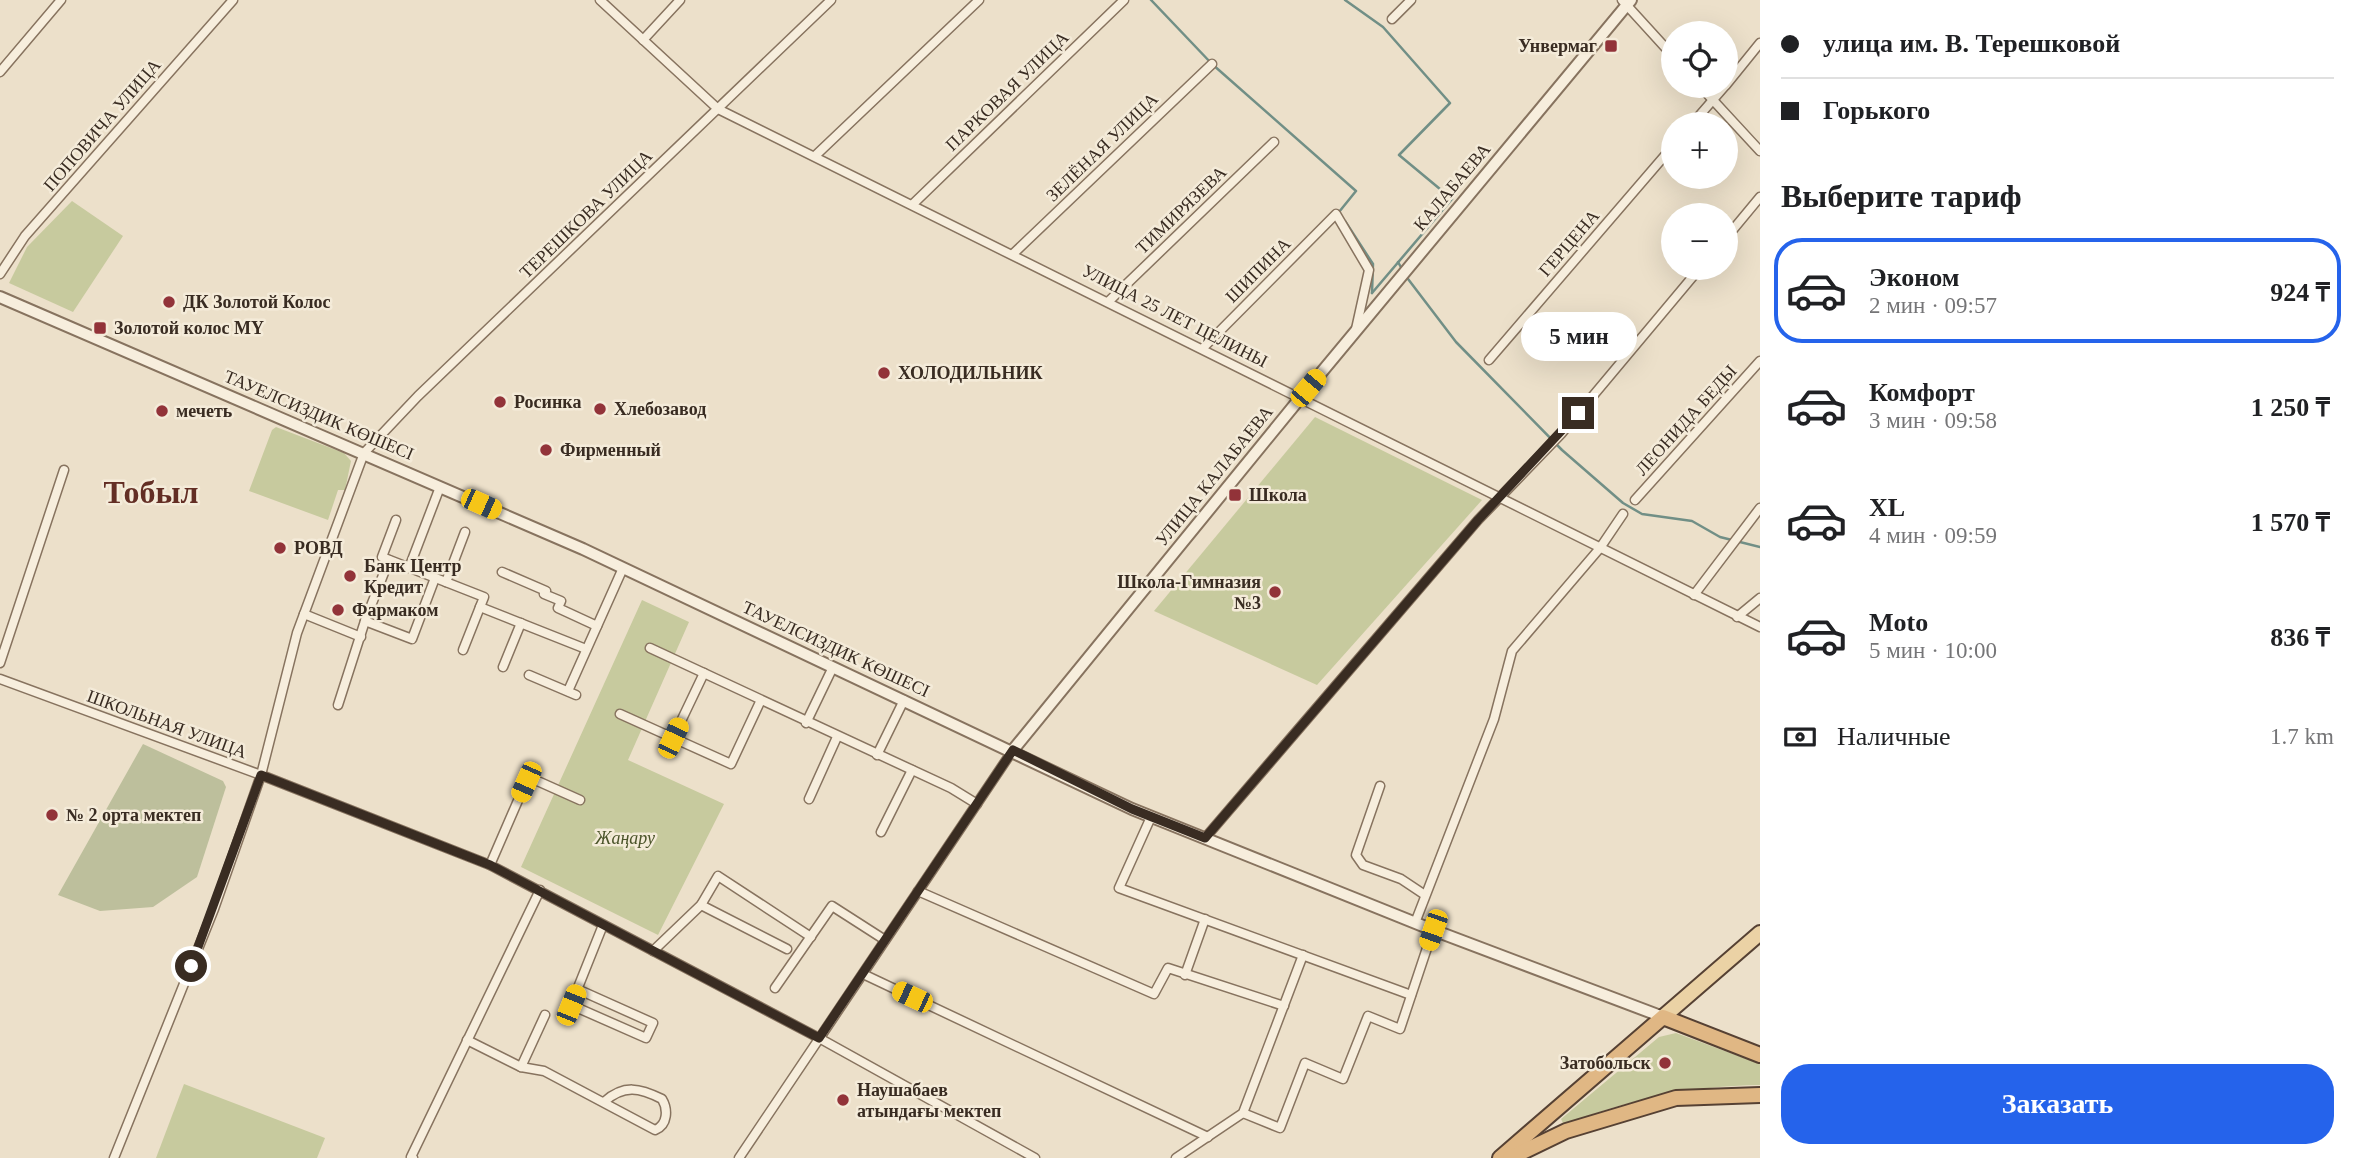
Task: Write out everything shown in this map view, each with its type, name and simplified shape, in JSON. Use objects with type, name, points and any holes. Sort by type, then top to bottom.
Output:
[{"type":"highway","points":[[1500,1158],[1663,1017],[1760,1055]]},
{"type":"highway","points":[[1510,1158],[1566,1131],[1676,1098],[1760,1095]]},
{"type":"main road","points":[[1663,1017],[1760,933]]},
{"type":"street","points":[[0,72],[61,0]]},
{"type":"street","name":"ПОПОВИЧА УЛИЦА","points":[[0,274],[25,236],[233,0]]},
{"type":"street","name":"УЛИЦА 25 ЛЕТ ЦЕЛИНЫ","points":[[600,0],[718,108],[1760,627]]},
{"type":"street","points":[[643,40],[680,0]]},
{"type":"street","name":"ТЕРЕШКОВА УЛИЦА","points":[[364,453],[418,396],[831,0]]},
{"type":"street","points":[[816,155],[979,0]]},
{"type":"street","name":"ПАРКОВАЯ УЛИЦА","points":[[913,204],[1124,0]]},
{"type":"street","points":[[1392,19],[1411,0]]},
{"type":"street","points":[[1626,2],[1661,42]]},
{"type":"street","name":"КАЛАБАЕВА","points":[[1300,397],[1626,2]]},
{"type":"street","points":[[1738,69],[1760,43]]},
{"type":"street","name":"ЗЕЛЁНАЯ УЛИЦА","points":[[1013,254],[1212,64]]},
{"type":"street","points":[[1702,112],[1713,100],[1760,152]]},
{"type":"street","name":"ТИМИРЯЗЕВА","points":[[1109,301],[1274,142]]},
{"type":"street","name":"ГЕРЦЕНА","points":[[1489,360],[1661,160]]},
{"type":"street","points":[[1738,224],[1760,197]]},
{"type":"street","name":"ШИПИНА","points":[[1202,348],[1336,214],[1369,270],[1356,329]]},
{"type":"street","points":[[1205,838],[1501,498],[1561,433],[1690,280]]},
{"type":"street","name":"ТАУЕЛСИЗДИК КӨШЕСІ","points":[[0,297],[364,453],[623,568],[1151,817],[1415,923],[1663,1017]]},
{"type":"street","name":"ЛЕОНИДА БЕДЫ","points":[[1635,500],[1760,361]]},
{"type":"street","name":"УЛИЦА КАЛАБАЕВА","points":[[739,1158],[1013,750],[1300,397]]},
{"type":"street","points":[[114,1158],[214,909],[261,775],[304,614],[364,453]]},
{"type":"street","points":[[0,663],[64,470]]},
{"type":"street","points":[[408,568],[440,487]]},
{"type":"street","points":[[1694,595],[1760,508]]},
{"type":"street","points":[[1415,923],[1494,719],[1512,651],[1600,548],[1623,513]]},
{"type":"street","points":[[396,520],[382,558],[484,597],[463,650]]},
{"type":"street","points":[[446,582],[465,532]]},
{"type":"street","points":[[338,705],[365,621],[389,560]]},
{"type":"street","points":[[529,675],[572,693],[586,649],[623,568]]},
{"type":"street","points":[[502,572],[546,590],[544,593],[561,601],[558,608],[597,625]]},
{"type":"street","points":[[365,621],[412,639],[435,578]]},
{"type":"street","points":[[1737,617],[1760,598]]},
{"type":"street","points":[[480,607],[586,649]]},
{"type":"street","points":[[304,614],[361,637]]},
{"type":"street","points":[[503,667],[521,623]]},
{"type":"street","points":[[650,648],[760,702],[912,770],[977,804]]},
{"type":"street","points":[[806,723],[833,667]]},
{"type":"street","points":[[673,738],[704,673]]},
{"type":"street","name":"ШКОЛЬНАЯ УЛИЦА","points":[[0,679],[261,775],[490,865],[819,1038],[1035,1158]]},
{"type":"street","points":[[877,755],[904,700]]},
{"type":"street","points":[[620,714],[732,764],[760,702]]},
{"type":"street","points":[[809,799],[837,737]]},
{"type":"street","points":[[881,832],[912,770]]},
{"type":"street","points":[[490,865],[526,782],[533,779],[580,800]]},
{"type":"street","points":[[1380,786],[1356,855],[1363,865],[1401,879],[1425,895]]},
{"type":"street","points":[[1151,817],[1119,888],[1411,995]]},
{"type":"street","points":[[653,951],[701,905],[718,876],[811,937]]},
{"type":"street","points":[[412,1158],[540,890]]},
{"type":"street","points":[[918,891],[1154,994],[1168,968],[1284,1006]]},
{"type":"street","points":[[701,905],[787,949]]},
{"type":"street","points":[[775,988],[832,906],[885,940]]},
{"type":"street","points":[[1185,975],[1205,919]]},
{"type":"street","points":[[577,989],[653,1023],[646,1038],[571,1005],[577,989],[603,925]]},
{"type":"street","points":[[1243,1114],[1280,1128],[1305,1063],[1343,1079],[1368,1016],[1400,1029],[1433,930]]},
{"type":"street","points":[[1176,1158],[1243,1114],[1303,955]]},
{"type":"street","points":[[863,974],[1208,1137]]},
{"type":"street","points":[[521,1067],[545,1015]]},
{"type":"street","points":[[467,1040],[521,1067],[544,1072],[655,1130],[663,1124],[667,1111],[662,1099],[640,1088],[626,1089],[604,1102]]},
{"type":"green space","points":[[72,201],[123,236],[73,312],[9,283],[27,247]]},
{"type":"green space","points":[[1315,417],[1482,500],[1317,685],[1154,611]]},
{"type":"green space","points":[[276,427],[344,453],[351,461],[345,490],[338,490],[328,520],[249,491],[272,430]]},
{"type":"green space","name":"Жаңару","points":[[642,600],[689,622],[628,760],[724,804],[658,935],[521,867]]},
{"type":"green space","points":[[143,744],[223,781],[226,787],[197,877],[153,907],[100,911],[58,895]]},
{"type":"green space","points":[[1676,1033],[1760,1064],[1760,1085],[1709,1088],[1660,1096],[1612,1108],[1564,1125],[1561,1119],[1659,1037]]},
{"type":"green space","points":[[184,1084],[325,1138],[317,1158],[156,1158]]},
{"type":"waterway","points":[[1151,0],[1212,64],[1356,191],[1339,212]]},
{"type":"waterway","points":[[1345,0],[1383,27],[1450,103],[1399,155],[1452,199],[1372,293]]},
{"type":"waterway","points":[[1345,221],[1373,264],[1372,293]]},
{"type":"waterway","points":[[1398,262],[1402,269]]},
{"type":"waterway","points":[[1405,275],[1456,342],[1562,450],[1623,503],[1642,514],[1692,521],[1720,537],[1760,547]]},
{"type":"place","name":"Унвермаг","points":[[1611,46]]},
{"type":"place","name":"ДК Золотой Колос","points":[[169,302]]},
{"type":"place","name":"Золотой колос МҮ","points":[[100,328]]},
{"type":"place","name":"ХОЛОДИЛЬНИК","points":[[884,373]]},
{"type":"place","name":"Росинка","points":[[500,402]]},
{"type":"place","name":"Хлебозавод","points":[[600,409]]},
{"type":"place","name":"мечеть","points":[[162,411]]},
{"type":"place","name":"Фирменный","points":[[546,450]]},
{"type":"place","name":"Школа","points":[[1235,495]]},
{"type":"place","name":"РОВД","points":[[280,548]]},
{"type":"place","name":"Банк Центр Кредит","points":[[350,576]]},
{"type":"place","name":"Школа-Гимназия №3","points":[[1275,592]]},
{"type":"place","name":"Фармаком","points":[[338,610]]},
{"type":"place","name":"№ 2 орта мектеп","points":[[52,815]]},
{"type":"place","name":"Затобольск","points":[[1665,1063]]},
{"type":"place","name":"Наушабаев атындағы мектеп","points":[[843,1100]]},
{"type":"district","name":"Тобыл","points":[[151,492]]},
{"type":"route","points":[[191,966],[261,775],[490,865],[819,1038],[1013,750],[1132,809],[1205,838],[1478,520],[1578,413]]}]
